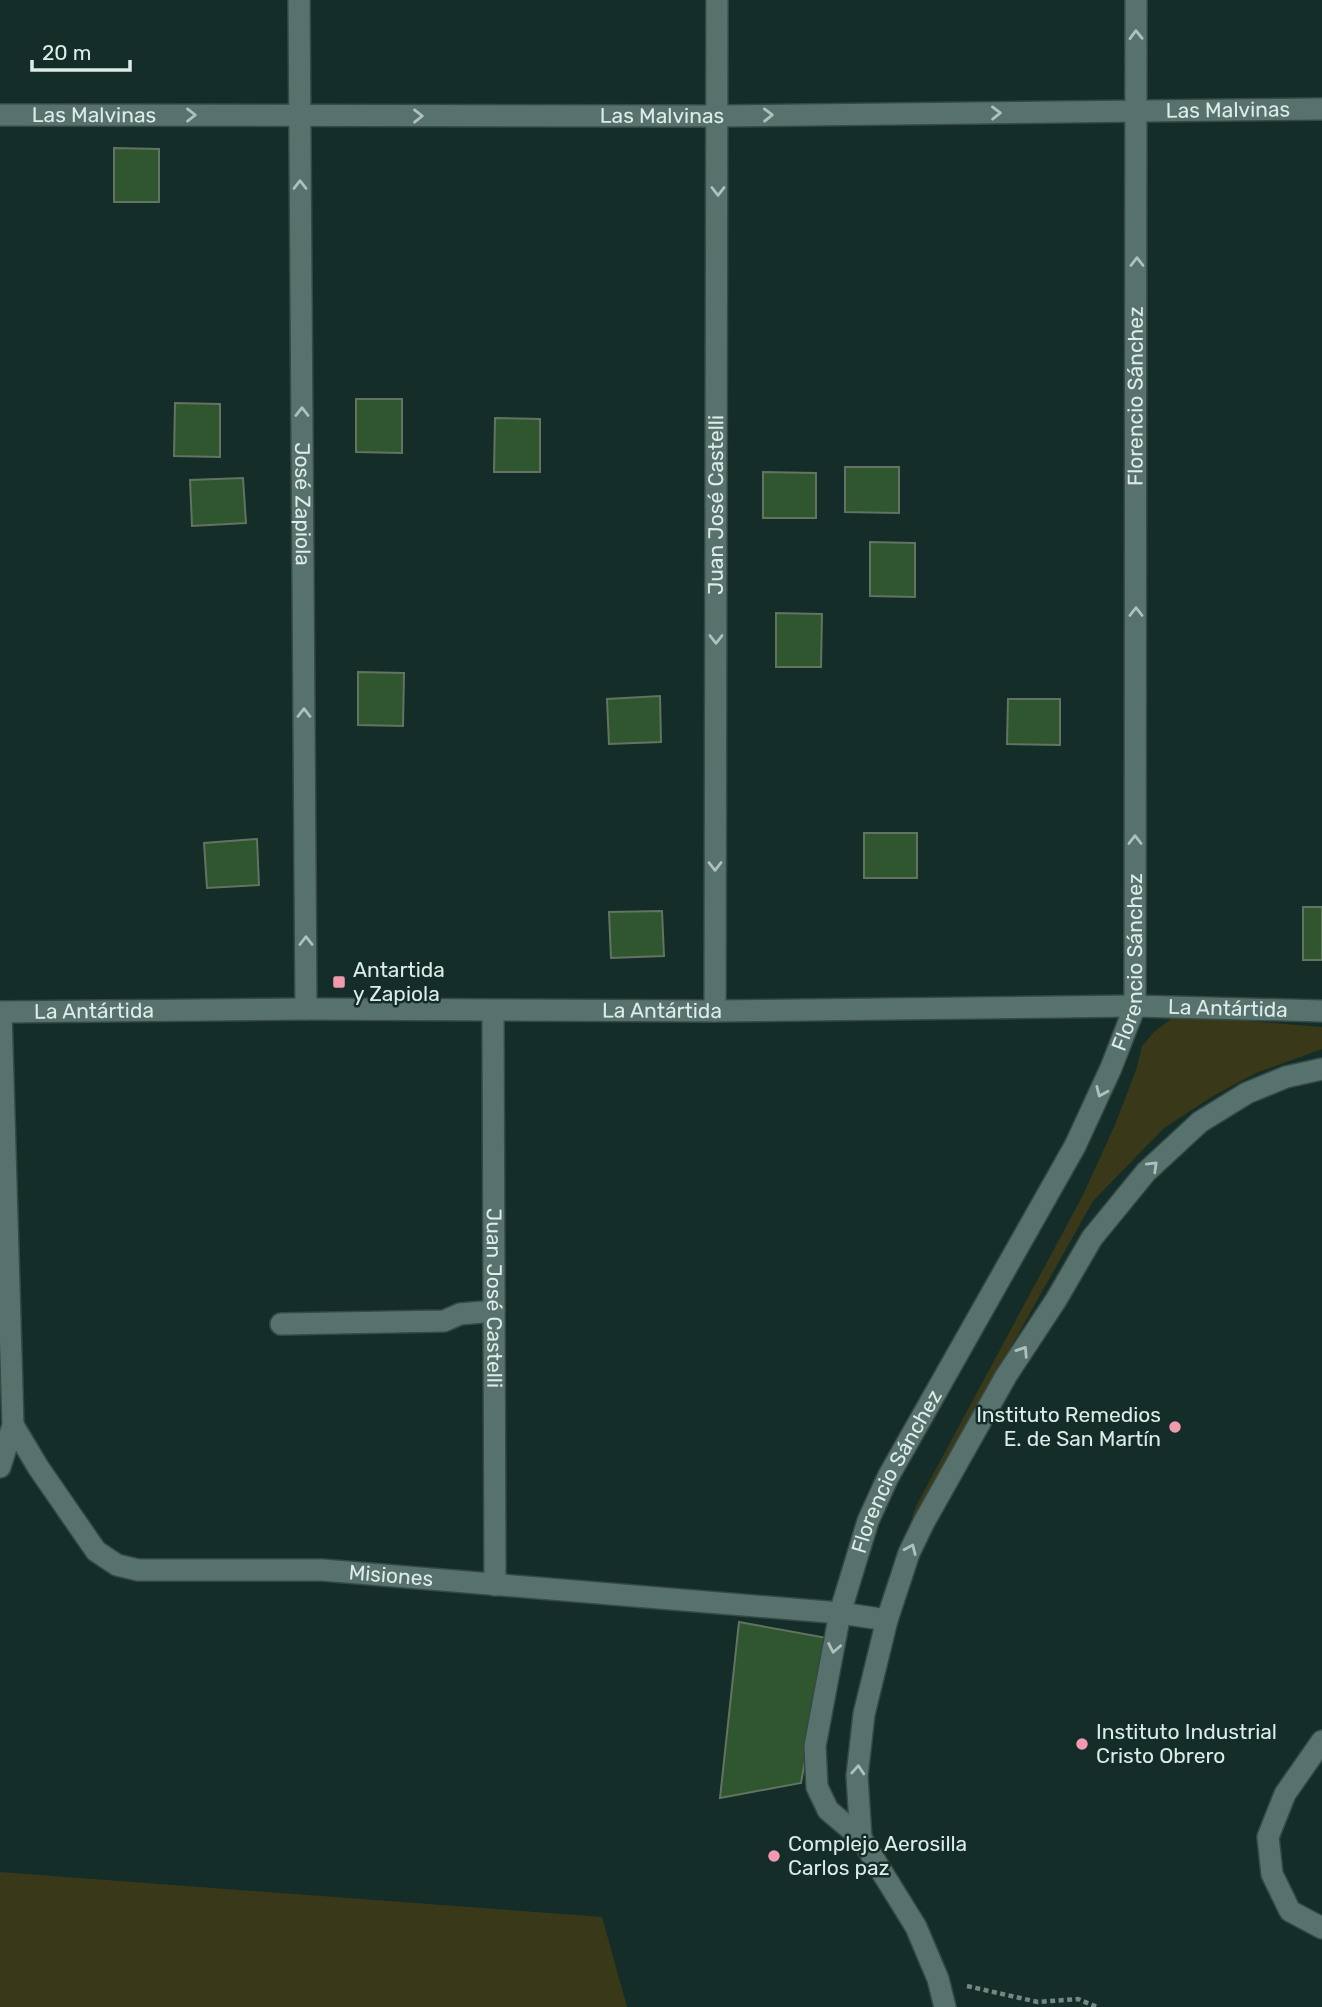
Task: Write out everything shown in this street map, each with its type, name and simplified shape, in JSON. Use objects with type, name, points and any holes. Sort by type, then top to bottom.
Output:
[{"type":"street","name":"José Zapiola","points":[[299,0],[306,1009]]},
{"type":"street","name":"Juan José Castelli","points":[[715,1011],[718,0]]},
{"type":"street","name":"Florencio Sánchez","points":[[945,2007],[938,1979],[916,1927],[860,1838],[828,1810],[817,1787],[815,1746],[840,1613],[869,1521],[888,1478],[1075,1146],[1107,1078],[1135,1006],[1136,0]]},
{"type":"street","name":"Las Malvinas","points":[[0,115],[718,116],[1322,109]]},
{"type":"street","name":"La Antártida","points":[[1,1012],[306,1009],[715,1011],[1135,1006],[1322,1011]]},
{"type":"street","name":"Juan José Castelli","points":[[493,1011],[495,1585]]},
{"type":"street","points":[[0,1467],[13,1425],[1,1012]]},
{"type":"street","name":"Florencio Sánchez","points":[[860,1838],[857,1776],[864,1714],[887,1620],[909,1553],[924,1522],[1006,1376],[1101,1227],[1146,1172],[1200,1122],[1247,1093],[1286,1077],[1322,1069]]},
{"type":"street","points":[[281,1324],[444,1321],[460,1314],[495,1311]]},
{"type":"street","name":"Misiones","points":[[13,1425],[38,1467],[96,1551],[117,1565],[138,1570],[322,1570],[840,1613],[887,1620]]},
{"type":"street","points":[[1322,1741],[1285,1794],[1268,1836],[1272,1874],[1290,1912],[1322,1928]]},
{"type":"path","points":[[938,1979],[1038,2002],[1078,1999],[1097,2007]]},
{"type":"shaded area","points":[[1196,1017],[1322,1027],[1322,1049],[1256,1073],[1213,1096],[1164,1128],[1093,1201],[922,1505],[893,1575],[916,1506],[1082,1197],[1115,1125],[1142,1046],[1155,1031],[1171,1019]]},
{"type":"shaded area","points":[[0,1872],[602,1917],[627,2007],[0,2007]]},
{"type":"building","points":[[114,148],[159,149],[159,202],[114,202]]},
{"type":"building","points":[[356,399],[402,399],[402,453],[356,452]]},
{"type":"building","points":[[175,403],[220,404],[220,457],[174,456]]},
{"type":"building","points":[[495,418],[540,419],[540,472],[494,472]]},
{"type":"building","points":[[845,467],[899,467],[899,513],[845,512]]},
{"type":"building","points":[[763,472],[816,473],[816,518],[763,518]]},
{"type":"building","points":[[243,478],[246,523],[192,526],[190,480]]},
{"type":"building","points":[[870,542],[915,543],[915,597],[870,596]]},
{"type":"building","points":[[776,613],[822,614],[821,667],[776,667]]},
{"type":"building","points":[[358,672],[404,673],[403,726],[358,725]]},
{"type":"building","points":[[660,696],[661,742],[609,744],[607,699]]},
{"type":"building","points":[[1008,699],[1060,699],[1060,745],[1007,744]]},
{"type":"building","points":[[864,833],[917,833],[917,878],[864,878]]},
{"type":"building","points":[[257,839],[259,885],[207,888],[204,843]]},
{"type":"building","points":[[1303,907],[1322,907],[1322,960],[1303,960]]},
{"type":"building","points":[[662,911],[664,956],[611,958],[609,912]]},
{"type":"building","points":[[739,1622],[827,1638],[801,1783],[720,1798]]},
{"type":"place","name":"Antartida y Zapiola","points":[[339,982]]},
{"type":"place","name":"Instituto Remedios E. de San Martín","points":[[1175,1427]]},
{"type":"place","name":"Instituto Industrial Cristo Obrero","points":[[1082,1744]]},
{"type":"place","name":"Complejo Aerosilla Carlos paz","points":[[774,1856]]}]
